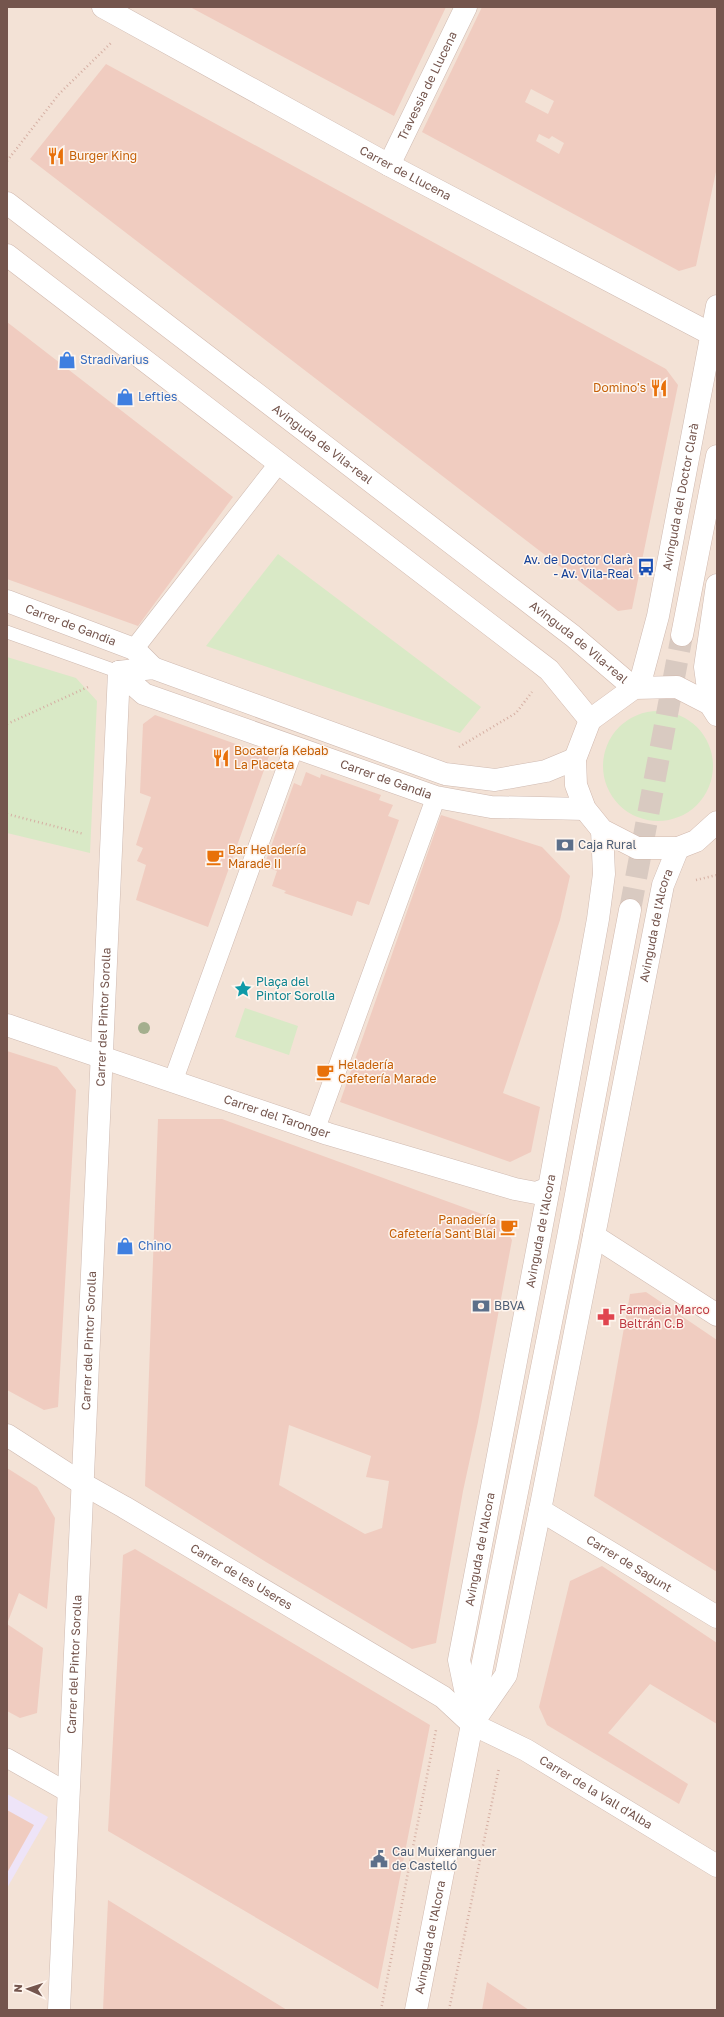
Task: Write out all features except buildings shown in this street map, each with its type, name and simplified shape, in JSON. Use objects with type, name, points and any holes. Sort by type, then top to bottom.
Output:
[{"type":"street","name":"Carrer de Llucena","points":[[103,7],[389,165],[711,334]]},
{"type":"street","name":"Travessia de Llucena","points":[[389,165],[466,7]]},
{"type":"street","name":"Avinguda de Vila-real","points":[[7,203],[574,636],[637,688]]},
{"type":"street","points":[[7,255],[548,670],[590,720]]},
{"type":"street","name":"Avinguda del Doctor Clarà","points":[[637,688],[658,616],[717,306]]},
{"type":"street","points":[[682,635],[717,456]]},
{"type":"street","points":[[134,649],[279,463]]},
{"type":"street","points":[[713,709],[705,667],[717,585]]},
{"type":"street","name":"Carrer de Gandia","points":[[7,601],[134,649],[153,668],[445,774],[495,780],[546,771],[575,758]]},
{"type":"street","name":"Carrer de Gandia","points":[[119,672],[153,668]]},
{"type":"street","name":"Carrer de Gandia","points":[[119,672],[144,694],[436,797],[491,807],[586,809]]},
{"type":"street","name":"Carrer del Pintor Sorolla","points":[[59,2010],[119,672]]},
{"type":"street","points":[[713,709],[676,688],[637,688],[590,720],[575,758],[576,785],[586,809],[602,830],[637,848],[687,845],[717,846]]},
{"type":"street","points":[[172,1081],[294,747]]},
{"type":"street","points":[[315,1130],[436,797]]},
{"type":"street","points":[[687,845],[717,822]]},
{"type":"street","name":"Avinguda de l'Alcora","points":[[472,1724],[459,1660],[549,1188],[598,919],[604,874],[602,830]]},
{"type":"street","name":"Avinguda de l'Alcora","points":[[472,1724],[506,1675],[664,885],[687,845]]},
{"type":"street","name":"Avinguda de l'Alcora","points":[[416,2010],[482,1667],[568,1237],[630,910]]},
{"type":"street","name":"Carrer del Taronger","points":[[7,1025],[102,1059],[172,1081],[315,1130],[515,1189],[536,1193],[549,1188]]},
{"type":"street","points":[[594,1236],[717,1315]]},
{"type":"street","name":"Carrer de les Useres","points":[[7,1435],[83,1484],[443,1696],[472,1724]]},
{"type":"street","name":"Carrer de Sagunt","points":[[540,1510],[717,1617]]},
{"type":"street","name":"Carrer de la Vall d'Alba","points":[[472,1724],[526,1750],[717,1866]]},
{"type":"street","points":[[7,1758],[69,1793]]},
{"type":"lane","points":[[7,632],[119,672]]},
{"type":"path","points":[[7,161],[59,94],[102,50],[134,24]]},
{"type":"path","points":[[445,774],[454,750],[516,713],[548,670]]},
{"type":"path","points":[[7,724],[119,672]]},
{"type":"path","points":[[7,814],[112,842]]},
{"type":"path","points":[[381,2010],[443,1696]]},
{"type":"path","points":[[449,2010],[504,1740]]},
{"type":"shaded area","points":[[7,7],[717,7],[717,2010],[7,2010]]},
{"type":"shaded area","points":[[7,1794],[48,1817],[7,1888]]},
{"type":"green space","points":[[278,554],[481,707],[460,733],[206,646]]},
{"type":"green space","points":[[7,657],[76,678],[97,701],[90,853],[7,833]]},
{"type":"green space","points":[[658,711],[679,715],[689,720],[697,727],[704,735],[709,745],[713,766],[709,787],[704,797],[697,805],[689,812],[679,817],[658,821],[637,817],[627,812],[619,805],[612,797],[607,787],[603,766],[607,745],[612,735],[619,727],[627,720],[637,715]]},
{"type":"green space","points":[[245,1008],[298,1026],[289,1055],[235,1037]]},
{"type":"tunnel","points":[[630,910],[682,635]]},
{"type":"place","name":"Burger King","points":[[56,156]]},
{"type":"place","name":"Stradivarius","points":[[67,360]]},
{"type":"place","name":"Domino's","points":[[659,388]]},
{"type":"place","name":"Lefties","points":[[125,397]]},
{"type":"place","name":"Av. de Doctor Clarà - Av. Vila-Real","points":[[646,567]]},
{"type":"place","name":"Bocatería Kebab La Placeta","points":[[221,758]]},
{"type":"place","name":"Caja Rural","points":[[565,845]]},
{"type":"place","name":"Bar Heladería Marade II","points":[[215,857]]},
{"type":"place","name":"Plaça del Pintor Sorolla","points":[[243,989]]},
{"type":"place","name":"Heladería Cafetería Marade","points":[[325,1072]]},
{"type":"place","name":"Panadería Cafetería Sant Blai","points":[[509,1227]]},
{"type":"place","name":"Chino","points":[[125,1246]]},
{"type":"place","name":"BBVA","points":[[481,1306]]},
{"type":"place","name":"Farmacia Marco Beltrán C.B","points":[[606,1317]]},
{"type":"place","name":"Cau Muixeranguer de Castelló","points":[[379,1859]]}]
